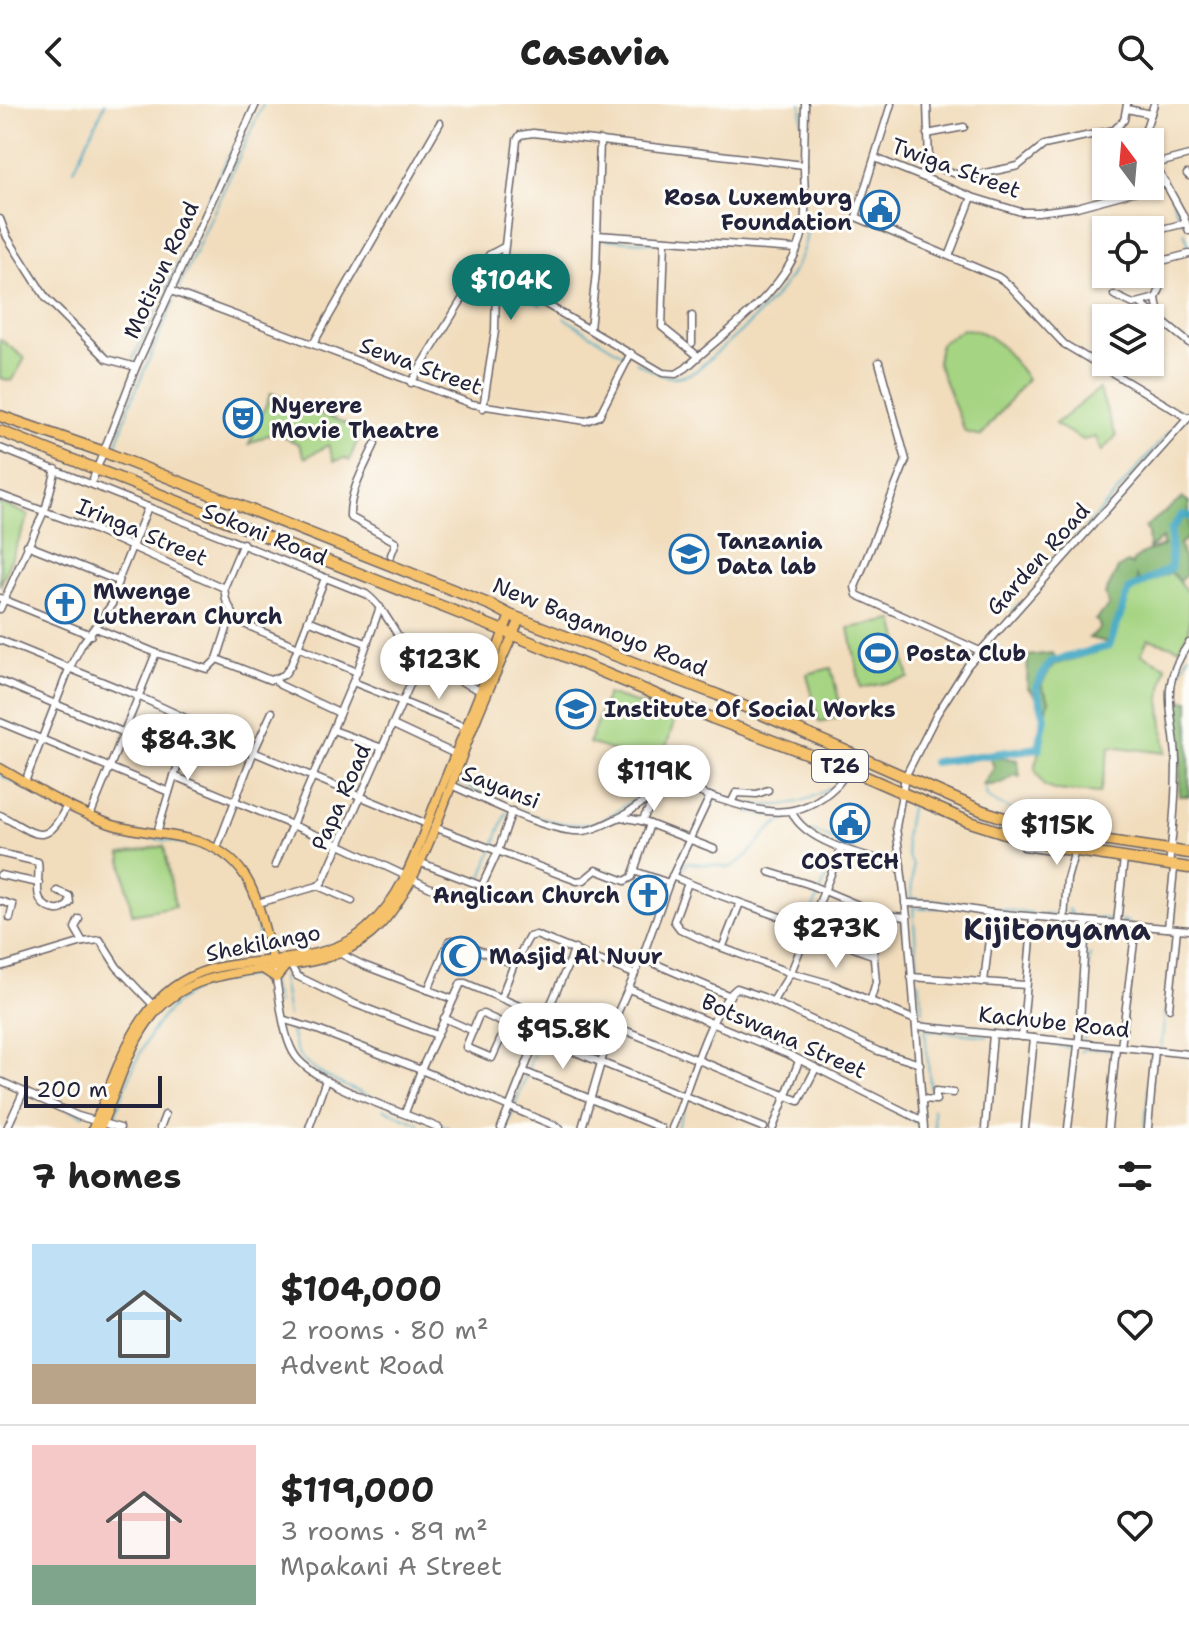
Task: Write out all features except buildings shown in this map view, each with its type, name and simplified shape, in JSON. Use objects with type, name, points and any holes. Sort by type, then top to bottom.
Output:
[{"type":"highway","name":"New Bagamoyo Road","points":[[0,416],[104,452],[718,695],[983,811],[1031,827],[1189,853]]},
{"type":"highway","name":"New Bagamoyo Road","points":[[0,431],[508,633],[712,718],[848,769],[967,821],[1024,841],[1189,870]]},
{"type":"main road","name":"Shekilango","points":[[98,1125],[127,1043],[138,1023],[175,986],[199,974],[252,963],[273,964],[339,953],[363,941],[397,906],[515,617]]},
{"type":"main road","name":"Shekilango","points":[[447,784],[465,727],[483,692]]},
{"type":"main road","points":[[0,768],[90,816],[113,825],[189,839],[217,848],[234,860],[247,876],[258,903],[273,964]]},
{"type":"main road","name":"Shekilango","points":[[289,962],[337,947],[359,935],[386,908],[409,878],[419,862],[430,825]]},
{"type":"main road","points":[[261,968],[276,978],[289,962],[268,943]]},
{"type":"main road","points":[[252,963],[264,956],[268,943]]},
{"type":"main road","name":"Shekilango","points":[[98,1125],[135,1044],[158,1010],[178,992],[199,981],[273,964]]},
{"type":"street","name":"Motisun Road","points":[[91,484],[136,367],[256,104]]},
{"type":"street","points":[[503,279],[663,373],[681,371],[756,308],[789,264],[796,249],[803,227],[805,104]]},
{"type":"street","points":[[891,104],[855,216],[990,272],[1008,284],[1064,344],[1188,417]]},
{"type":"street","points":[[927,104],[928,158],[934,167],[956,175],[977,176],[1023,165],[1037,148],[1044,145],[1114,130],[1124,120],[1127,106],[1151,114]]},
{"type":"street","points":[[1148,128],[1154,104]]},
{"type":"street","points":[[313,344],[440,123]]},
{"type":"street","points":[[927,134],[964,127]]},
{"type":"street","points":[[483,408],[495,331],[496,286],[503,279],[517,140],[522,134],[600,140],[804,165]]},
{"type":"street","points":[[590,329],[600,140]]},
{"type":"street","points":[[1164,162],[1189,155]]},
{"type":"street","name":"Twiga Street","points":[[875,158],[1006,209],[1038,212],[1077,207],[1166,183]]},
{"type":"street","points":[[1164,180],[1189,231]]},
{"type":"street","points":[[950,254],[972,197]]},
{"type":"street","points":[[0,219],[7,237],[46,298],[107,359],[136,367]]},
{"type":"street","points":[[1164,228],[1186,223]]},
{"type":"street","points":[[597,235],[796,249]]},
{"type":"street","points":[[665,240],[661,322],[665,331],[698,356]]},
{"type":"street","points":[[411,383],[486,258],[491,251],[504,247]]},
{"type":"street","points":[[1157,304],[1160,289],[1158,262],[1189,254]]},
{"type":"street","name":"Sewa Street","points":[[171,291],[483,408],[590,421],[599,416],[631,353]]},
{"type":"street","points":[[1114,295],[1133,304]]},
{"type":"street","points":[[1141,304],[1156,298]]},
{"type":"street","points":[[692,316],[692,343]]},
{"type":"street","points":[[1164,324],[1189,343]]},
{"type":"street","points":[[879,362],[906,460],[855,587],[857,595],[980,651]]},
{"type":"street","name":"Garden Road","points":[[924,1125],[907,917],[896,827],[905,777],[956,681],[1188,417]]},
{"type":"street","points":[[375,444],[356,488],[350,517],[396,542],[391,555]]},
{"type":"street","name":"Sokoni Road","points":[[0,448],[366,594],[380,607],[411,655],[483,692]]},
{"type":"street","points":[[0,609],[2,598],[43,513],[56,469]]},
{"type":"street","name":"Iringa Street","points":[[0,495],[132,546],[224,588],[243,543]]},
{"type":"street","points":[[25,782],[69,669],[82,644],[112,604],[148,507]]},
{"type":"street","points":[[27,545],[118,581]]},
{"type":"street","points":[[217,659],[260,678],[275,680],[284,675],[291,665],[325,578]]},
{"type":"street","points":[[224,588],[226,600],[237,621]]},
{"type":"street","points":[[2,598],[202,668],[210,667],[217,659],[229,622],[237,621],[357,672]]},
{"type":"street","points":[[275,865],[353,682],[380,607]]},
{"type":"street","points":[[308,620],[366,643]]},
{"type":"street","points":[[0,640],[140,697],[195,722],[217,737],[430,825],[579,881],[598,870],[625,881],[632,877],[646,822],[658,793]]},
{"type":"street","points":[[1168,928],[1175,754],[1168,700],[1174,669],[1188,647]]},
{"type":"street","points":[[90,816],[156,653]]},
{"type":"street","name":"Papa Road","points":[[318,886],[340,845],[420,662]]},
{"type":"street","points":[[275,680],[339,713]]},
{"type":"street","points":[[0,681],[183,754]]},
{"type":"street","points":[[353,682],[465,727]]},
{"type":"street","points":[[217,848],[272,712]]},
{"type":"street","points":[[0,722],[169,792]]},
{"type":"street","points":[[157,833],[195,722]]},
{"type":"street","points":[[393,725],[455,754]]},
{"type":"street","points":[[333,730],[382,748]]},
{"type":"street","points":[[859,755],[839,783],[825,795],[792,812],[795,819],[823,840],[868,858],[901,865]]},
{"type":"street","points":[[174,776],[340,845],[438,893],[446,891],[475,901],[512,811]]},
{"type":"street","name":"Sayansi","points":[[447,784],[550,826],[580,831],[595,829],[621,817],[668,789],[692,788],[762,812],[792,812]]},
{"type":"street","points":[[732,801],[736,793],[757,794],[768,790]]},
{"type":"street","points":[[582,1128],[612,1025],[642,958],[670,879],[710,796]]},
{"type":"street","points":[[0,815],[35,833],[46,834],[53,831],[67,805]]},
{"type":"street","points":[[621,817],[646,822],[714,849]]},
{"type":"street","points":[[1024,841],[1024,847],[1124,860],[1117,923]]},
{"type":"street","points":[[773,1001],[791,972],[842,847]]},
{"type":"street","points":[[0,853],[38,862],[40,900],[55,910],[61,910],[70,903],[69,896],[57,891]]},
{"type":"street","points":[[1064,920],[1067,879],[1074,854]]},
{"type":"street","points":[[419,862],[482,886]]},
{"type":"street","points":[[634,871],[688,883],[873,955]]},
{"type":"street","points":[[769,872],[824,890],[882,915],[907,917]]},
{"type":"street","points":[[0,875],[39,883]]},
{"type":"street","name":"Kachube Road","points":[[688,883],[674,921],[680,929],[712,944],[831,984],[916,1023],[1189,1054]]},
{"type":"street","points":[[258,903],[318,886],[352,901]]},
{"type":"street","points":[[0,901],[14,906],[10,918]]},
{"type":"street","points":[[723,946],[740,903]]},
{"type":"street","points":[[905,903],[1189,930]]},
{"type":"street","points":[[984,982],[992,913]]},
{"type":"street","points":[[870,1002],[876,982],[871,925],[882,915]]},
{"type":"street","points":[[1022,1037],[1033,917]]},
{"type":"street","points":[[79,919],[75,928],[83,942]]},
{"type":"street","points":[[1068,1128],[1078,1043],[1086,925],[1090,922]]},
{"type":"street","points":[[1108,1128],[1136,926]]},
{"type":"street","points":[[1169,1008],[1177,929]]},
{"type":"street","points":[[501,997],[514,964],[532,935],[634,974]]},
{"type":"street","points":[[0,967],[97,939],[103,942],[117,967],[153,1005]]},
{"type":"street","points":[[428,990],[452,940],[514,964]]},
{"type":"street","points":[[501,1128],[575,949]]},
{"type":"street","points":[[339,953],[452,999]]},
{"type":"street","points":[[642,958],[730,996]]},
{"type":"street","points":[[289,962],[297,976],[355,1004],[437,1035]]},
{"type":"street","points":[[273,964],[287,1038],[297,1059],[326,1080],[405,1113],[423,1125],[439,1128]]},
{"type":"street","points":[[911,977],[1026,985]]},
{"type":"street","points":[[405,1113],[421,1070],[462,982],[545,1017]]},
{"type":"street","points":[[672,1128],[714,1024],[730,996],[739,988],[878,1051],[920,1064]]},
{"type":"street","name":"Botswana Street","points":[[629,989],[792,1056],[924,1125]]},
{"type":"street","points":[[483,1014],[506,1023],[501,1039],[494,1057],[490,1058],[466,1047],[479,1015],[483,1014]]},
{"type":"street","points":[[444,1018],[473,1031]]},
{"type":"street","points":[[285,1020],[421,1070],[560,1128]]},
{"type":"street","points":[[612,1025],[799,1101],[816,1068]]},
{"type":"street","points":[[985,1128],[993,1034]]},
{"type":"street","points":[[538,1037],[764,1128]]},
{"type":"street","points":[[1025,1128],[1034,1038]]},
{"type":"street","points":[[501,1039],[532,1052]]},
{"type":"street","points":[[1148,1128],[1155,1050]]},
{"type":"street","points":[[773,1128],[799,1061],[792,1056]]},
{"type":"street","points":[[525,1072],[661,1128]]},
{"type":"street","points":[[309,1128],[326,1080]]},
{"type":"street","points":[[0,1081],[98,1125],[116,1127]]},
{"type":"street","points":[[922,1099],[936,1100],[936,1091],[953,1093]]},
{"type":"street","points":[[7,1128],[23,1093]]},
{"type":"street","points":[[160,1128],[165,1115]]},
{"type":"green space","points":[[963,329],[974,330],[993,339],[1027,379],[981,436],[965,432],[937,362],[940,344]]},
{"type":"green space","points":[[0,339],[25,358],[12,381],[0,378]]},
{"type":"green space","points":[[1099,389],[1116,436],[1101,452],[1096,437],[1083,440],[1055,424]]},
{"type":"green space","points":[[271,393],[362,430],[349,461],[345,458],[334,461],[328,445],[305,458],[299,444],[274,432],[249,444]]},
{"type":"green space","points":[[1183,498],[1189,502],[1189,537],[1180,544],[1187,574],[1179,581],[1171,572],[1142,584],[1137,577],[1137,588],[1131,591],[1111,643],[1089,638],[1100,629],[1095,620],[1109,606],[1105,594],[1118,569],[1127,563],[1132,565],[1145,552],[1163,546],[1162,538],[1149,549],[1145,527]]},
{"type":"green space","points":[[0,503],[29,515],[0,586]]},
{"type":"green space","points":[[1171,572],[1189,594],[1189,632],[1179,648],[1148,639],[1141,654],[1166,666],[1160,699],[1166,753],[1110,746],[1100,793],[1054,790],[1044,786],[1035,769],[1049,700],[1041,685],[1053,665],[1109,649],[1131,591]]},
{"type":"green space","name":"Posta Club","points":[[894,620],[909,678],[861,688],[849,628]]},
{"type":"green space","points":[[1052,653],[1061,663],[1052,664],[1041,685],[1049,700],[1047,709],[1027,687],[1028,656]]},
{"type":"green space","points":[[831,668],[843,716],[819,722],[807,674]]},
{"type":"green space","points":[[607,694],[676,716],[660,766],[589,743]]},
{"type":"green space","points":[[1177,700],[1189,701],[1189,796],[1179,796],[1181,749],[1174,723]]},
{"type":"green space","points":[[990,756],[1017,760],[1020,776],[983,785],[994,768]]},
{"type":"green space","points":[[164,846],[175,906],[132,914],[121,854]]},
{"type":"waterway","points":[[74,169],[105,104]]},
{"type":"waterway","points":[[246,120],[253,104]]},
{"type":"waterway","points":[[179,288],[263,104]]},
{"type":"waterway","points":[[801,104],[802,123]]},
{"type":"waterway","points":[[133,359],[233,147]]},
{"type":"waterway","points":[[800,231],[802,182]]},
{"type":"waterway","points":[[1173,202],[1181,222]]},
{"type":"waterway","points":[[636,362],[665,376],[687,375],[696,371],[748,325],[782,288],[804,247],[807,225]]},
{"type":"waterway","points":[[1184,232],[1189,245]]},
{"type":"waterway","points":[[603,239],[656,243]]},
{"type":"waterway","points":[[503,285],[541,305]]},
{"type":"waterway","points":[[115,450],[130,404],[174,301]]},
{"type":"waterway","points":[[564,318],[624,355]]},
{"type":"waterway","points":[[1186,413],[1189,410]]},
{"type":"waterway","points":[[1085,529],[1181,418]]},
{"type":"waterway","points":[[934,762],[1039,748],[1045,717],[1036,687],[1050,662],[1109,646],[1129,590],[1171,568],[1171,530],[1182,515],[1189,516]]},
{"type":"waterway","points":[[1051,567],[1079,534]]},
{"type":"waterway","points":[[1012,611],[1020,603]]},
{"type":"waterway","points":[[1178,676],[1189,655]]},
{"type":"waterway","points":[[835,783],[843,772]]},
{"type":"waterway","points":[[0,775],[63,808]]},
{"type":"waterway","points":[[458,782],[524,812],[578,825],[601,821],[650,790],[673,781],[696,784],[728,799]]},
{"type":"waterway","points":[[741,803],[787,804],[809,799],[830,787]]},
{"type":"waterway","points":[[985,787],[987,797],[1012,811],[1096,834]]},
{"type":"waterway","points":[[705,813],[716,800]]},
{"type":"waterway","points":[[911,802],[905,838],[913,865],[911,898],[1032,913]]},
{"type":"waterway","points":[[68,811],[113,831],[193,845],[218,855],[240,878],[247,893],[257,926],[260,957]]},
{"type":"waterway","points":[[747,811],[756,814]]},
{"type":"waterway","points":[[481,880],[506,813]]},
{"type":"waterway","points":[[759,815],[785,818]]},
{"type":"waterway","points":[[676,876],[688,862],[729,868],[747,856],[771,829],[786,819]]},
{"type":"waterway","points":[[812,830],[854,849]]},
{"type":"waterway","points":[[1126,839],[1156,841]]},
{"type":"waterway","points":[[1182,845],[1189,845]]},
{"type":"waterway","points":[[839,861],[844,852],[897,868]]},
{"type":"waterway","points":[[1117,852],[1156,857]]},
{"type":"waterway","points":[[1180,860],[1189,861]]},
{"type":"waterway","points":[[807,922],[827,876]]},
{"type":"waterway","points":[[918,973],[913,908],[939,908]]},
{"type":"waterway","points":[[1068,909],[1072,916],[1116,920]]},
{"type":"waterway","points":[[1039,914],[1056,915],[1063,911]]},
{"type":"waterway","points":[[1121,921],[1128,922]]},
{"type":"waterway","points":[[1084,1040],[1090,954]]},
{"type":"waterway","points":[[113,1122],[143,1047],[166,1013],[180,999],[205,986],[263,973]]},
{"type":"waterway","points":[[1168,986],[1170,973]]},
{"type":"waterway","points":[[282,977],[288,1017]]},
{"type":"waterway","points":[[270,979],[277,1004]]},
{"type":"waterway","points":[[919,981],[923,1011]]},
{"type":"waterway","points":[[1161,1048],[1167,997]]},
{"type":"waterway","points":[[924,1016],[924,1024]]},
{"type":"waterway","points":[[541,1036],[546,1022]]},
{"type":"waterway","points":[[924,1022],[1018,1033]]},
{"type":"waterway","points":[[290,1026],[296,1049],[308,1064],[348,1087],[404,1110]]},
{"type":"waterway","points":[[702,1059],[717,1027]]},
{"type":"waterway","points":[[931,1096],[925,1030],[988,1036]]},
{"type":"waterway","points":[[598,1056],[605,1037]]},
{"type":"waterway","points":[[1038,1042],[1072,1048],[1069,1096]]},
{"type":"waterway","points":[[528,1069],[537,1045]]},
{"type":"waterway","points":[[1080,1052],[1084,1049],[1112,1049]]},
{"type":"waterway","points":[[1145,1128],[1152,1054]]},
{"type":"waterway","points":[[295,1063],[322,1083]]},
{"type":"waterway","points":[[689,1094],[699,1065]]},
{"type":"waterway","points":[[514,1107],[526,1076]]},
{"type":"waterway","points":[[332,1087],[352,1096]]},
{"type":"waterway","points":[[677,1128],[687,1099]]},
{"type":"waterway","points":[[879,1102],[921,1125]]},
{"type":"waterway","points":[[64,1107],[84,1115]]},
{"type":"waterway","points":[[384,1109],[419,1124]]},
{"type":"waterway","points":[[933,1109],[935,1128]]},
{"type":"waterway","points":[[506,1128],[513,1112]]},
{"type":"waterway","points":[[415,1113],[449,1128]]},
{"type":"waterway","points":[[425,1126],[429,1128]]},
{"type":"place","name":"Rosa Luxemburg Foundation","points":[[880,210]]},
{"type":"place","name":"Nyerere Movie Theatre","points":[[243,418]]},
{"type":"place","name":"Tanzania Data lab","points":[[689,554]]},
{"type":"place","name":"Mwenge Lutheran Church","points":[[65,604]]},
{"type":"place","name":"Posta Club","points":[[878,653]]},
{"type":"place","name":"Institute Of Social Works","points":[[576,709]]},
{"type":"place","name":"COSTECH","points":[[850,823]]},
{"type":"place","name":"Anglican Church","points":[[648,895]]},
{"type":"place","name":"Masjid Al Nuur","points":[[461,956]]},
{"type":"district","name":"Kijitonyama","points":[[1057,929]]}]
